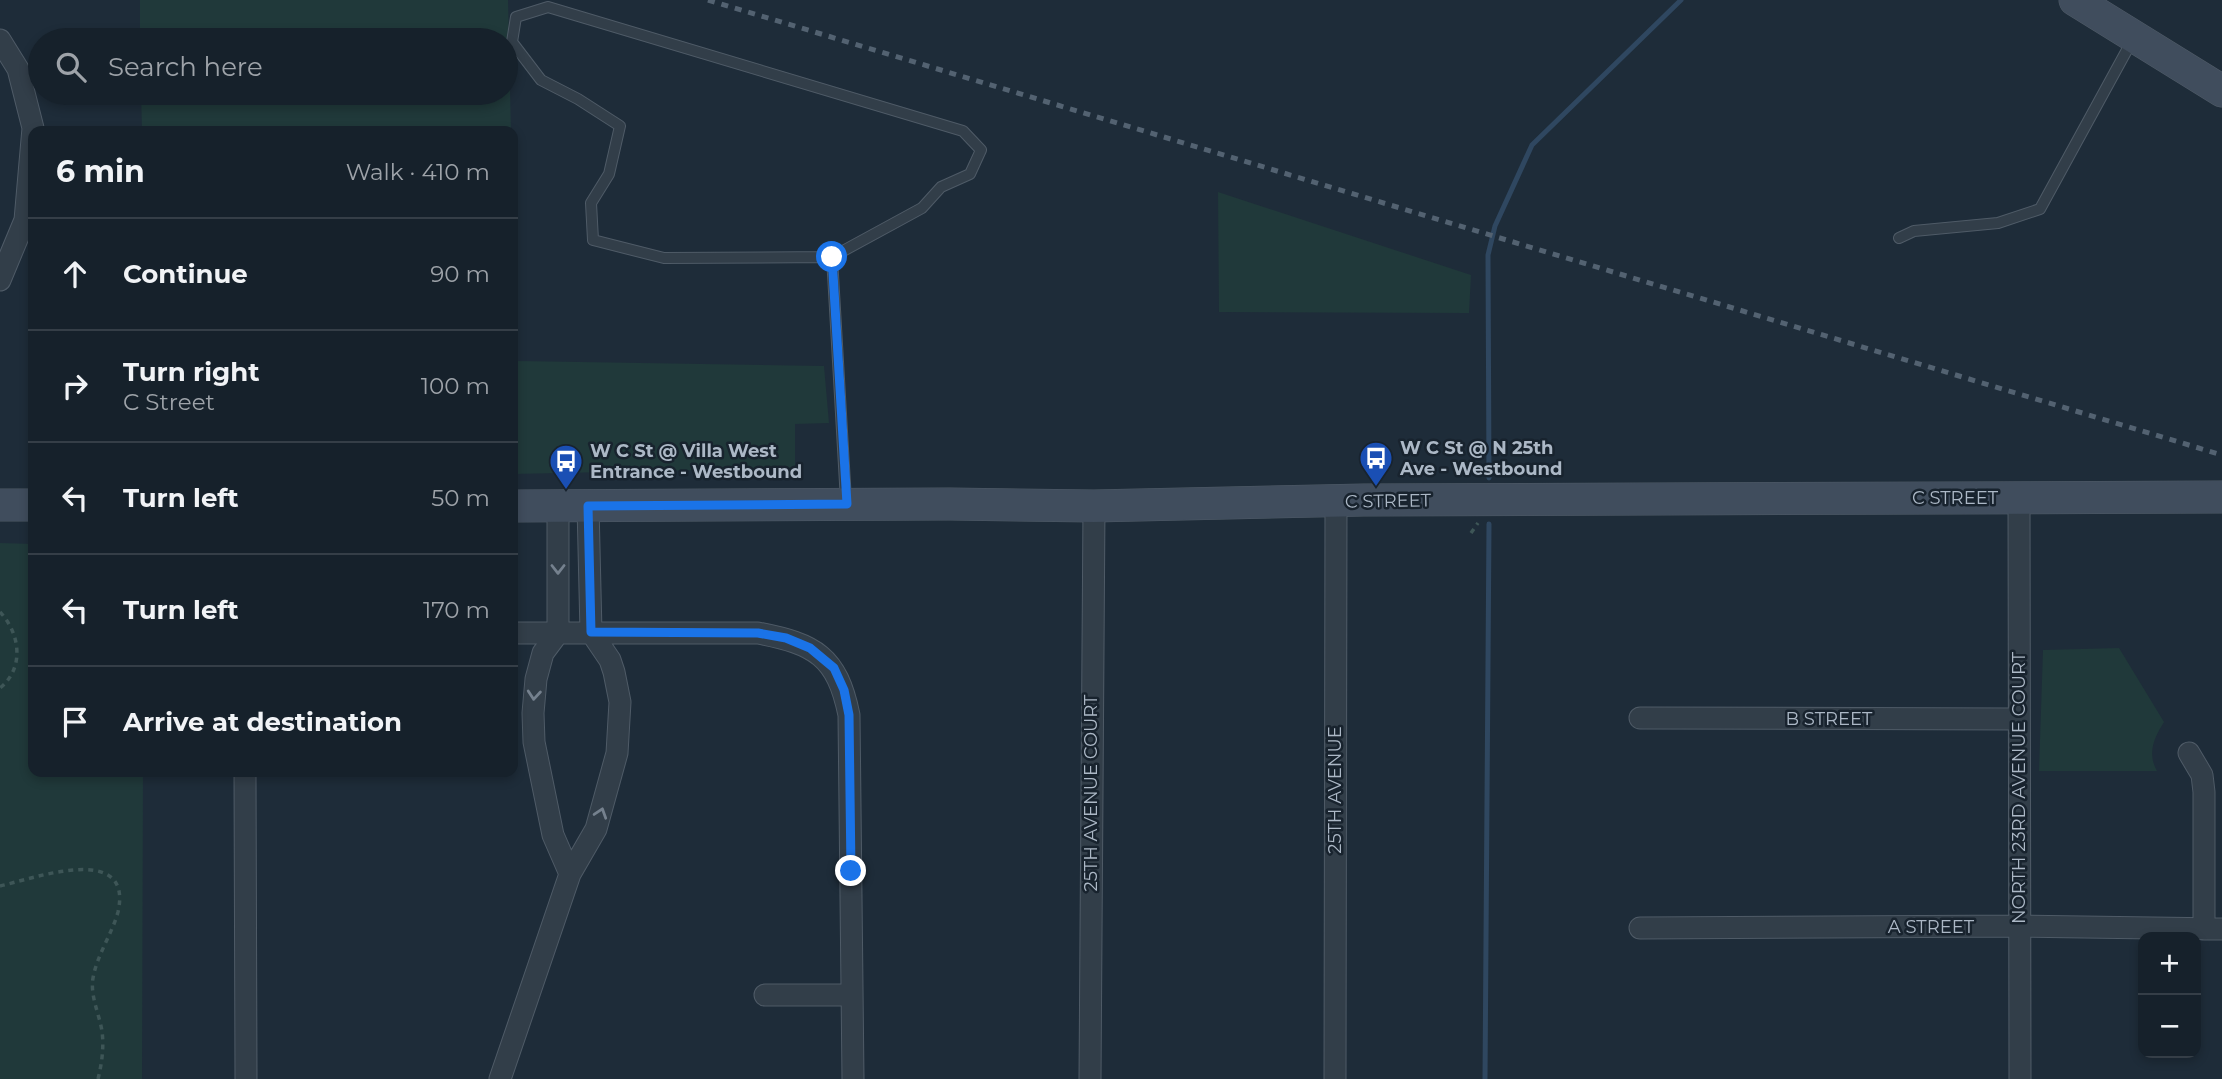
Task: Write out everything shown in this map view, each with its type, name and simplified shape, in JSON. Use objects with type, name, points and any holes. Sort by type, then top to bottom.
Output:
[{"type":"street","points":[[2075,0],[2222,92]]},
{"type":"street","points":[[0,40],[18,69],[32,126]]},
{"type":"street","points":[[0,281],[25,220],[28,186]]},
{"type":"street","name":"C STREET","points":[[518,506],[1094,506],[2222,497]]},
{"type":"street","name":"NORTH 23RD AVENUE COURT","points":[[2019,498],[2020,1079]]},
{"type":"street","name":"25TH AVENUE","points":[[1335,1079],[1336,502]]},
{"type":"street","points":[[0,505],[28,505]]},
{"type":"street","points":[[500,1079],[570,874],[589,842],[602,811],[620,730],[620,702],[614,671],[610,660],[591,632],[573,506]]},
{"type":"street","points":[[570,874],[553,835],[534,742],[533,713],[536,679],[543,653],[558,633],[573,506]]},
{"type":"street","name":"25TH AVENUE COURT","points":[[1090,1079],[1094,506]]},
{"type":"street","points":[[518,633],[758,633],[786,638],[810,648],[834,668],[844,690],[849,715],[853,1079]]},
{"type":"street","name":"B STREET","points":[[1640,718],[2018,719]]},
{"type":"street","points":[[2189,753],[2202,775],[2213,929]]},
{"type":"street","points":[[245,777],[246,1079]]},
{"type":"street","name":"A STREET","points":[[1640,928],[2020,926],[2213,929]]},
{"type":"street","points":[[765,995],[852,995]]},
{"type":"lane","points":[[514,28],[516,17],[548,7],[963,131],[981,149],[970,174],[941,187],[922,208],[832,257],[664,258],[593,240],[591,203],[609,174],[620,127],[578,99],[541,80],[518,50]]},
{"type":"lane","points":[[1899,238],[1914,231],[1997,223],[2040,209],[2134,37]]},
{"type":"lane","points":[[832,257],[847,504]]},
{"type":"path","points":[[0,612],[13,629],[18,654],[13,671],[0,688]]},
{"type":"path","points":[[0,886],[88,868],[105,873],[116,884],[120,897],[117,913],[94,975],[92,991],[102,1030],[103,1051],[98,1079]]},
{"type":"green space","points":[[140,0],[508,0],[509,28],[140,28]]},
{"type":"green space","points":[[141,105],[510,105],[511,126],[142,126]]},
{"type":"green space","points":[[1218,192],[1471,275],[1469,313],[1219,312]]},
{"type":"green space","points":[[518,361],[824,366],[829,423],[795,424],[795,468],[518,474]]},
{"type":"green space","points":[[0,543],[28,544],[28,777],[143,777],[142,1079],[0,1079]]},
{"type":"green space","points":[[2119,648],[2164,722],[2152,752],[2157,771],[2039,771],[2043,650]]},
{"type":"waterway","points":[[1489,478],[1488,255],[1495,226],[1532,145],[1681,0]]},
{"type":"waterway","points":[[1485,1079],[1489,524]]},
{"type":"railway","points":[[708,0],[2222,455]]},
{"type":"place","name":"W C St @ N 25th Ave - Westbound","points":[[1376,488]]},
{"type":"place","name":"W C St @ Villa West Entrance - Westbound","points":[[566,491]]},
{"type":"route","points":[[832,257],[847,504],[588,506],[588,536],[591,632],[758,633],[786,638],[810,648],[834,668],[844,690],[849,715],[851,871]]}]
